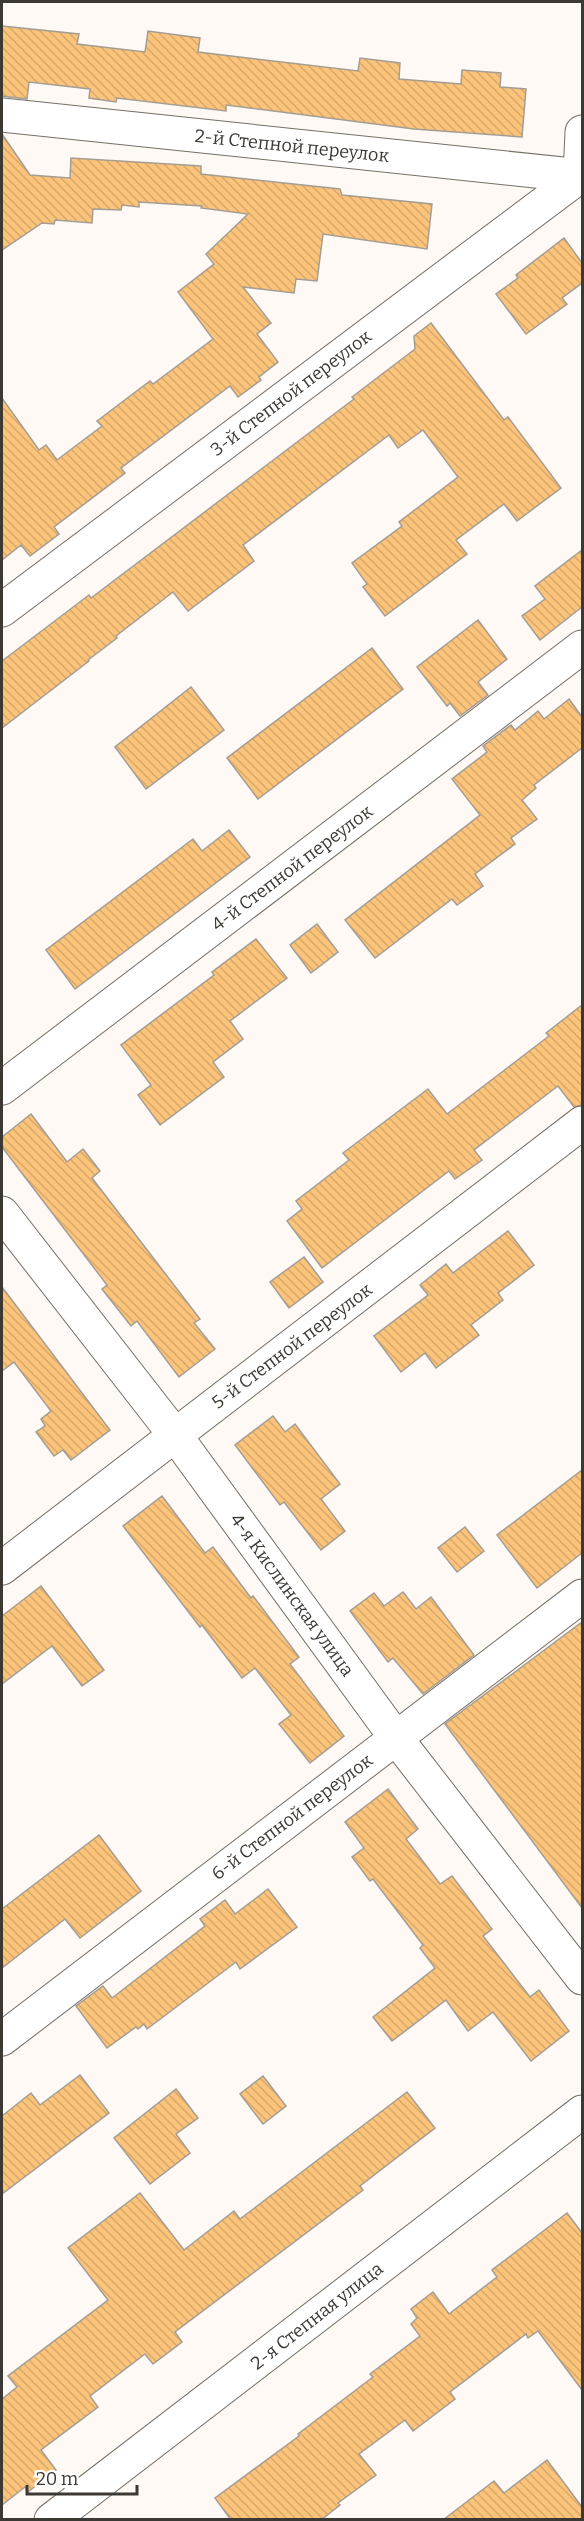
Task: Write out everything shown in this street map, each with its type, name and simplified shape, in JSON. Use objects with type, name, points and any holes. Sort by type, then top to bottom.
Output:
[{"type":"street","points":[[2,142],[17,117]]},
{"type":"street","name":"2-й Степной переулок","points":[[17,117],[582,177]]},
{"type":"street","points":[[582,132],[582,177]]},
{"type":"street","name":"3-й Степной переулок","points":[[2,610],[582,177]]},
{"type":"street","name":"4-й Степной переулок","points":[[2,1088],[582,647]]},
{"type":"street","name":"5-й Степной переулок","points":[[2,1568],[582,1123]]},
{"type":"street","name":"4-я Кислинская улица","points":[[2,1213],[175,1435],[396,1738],[582,1977]]},
{"type":"street","name":"6-й Степной переулок","points":[[2,2039],[582,1596]]},
{"type":"street","name":"2-я Степная улица","points":[[51,2520],[582,2112]]},
{"type":"building","points":[[2,26],[79,34],[77,44],[145,52],[148,31],[200,38],[198,52],[358,71],[360,58],[400,63],[399,79],[461,84],[462,70],[501,73],[500,87],[526,89],[522,137],[414,129],[226,105],[226,111],[117,98],[116,102],[89,98],[90,89],[29,82],[27,99],[2,96]]},
{"type":"building","points":[[2,134],[30,175],[70,178],[71,158],[201,166],[201,174],[340,189],[342,195],[432,204],[427,249],[323,234],[317,281],[296,279],[294,293],[243,287],[271,323],[257,334],[278,362],[259,377],[261,380],[238,397],[230,386],[121,468],[125,473],[54,527],[59,534],[30,556],[21,545],[2,560],[2,398],[39,450],[46,445],[57,460],[102,426],[97,421],[150,381],[153,384],[213,339],[178,292],[214,264],[206,254],[248,214],[201,208],[202,206],[139,202],[139,207],[122,205],[121,210],[93,209],[92,223],[55,220],[54,224],[42,223],[2,250]]},
{"type":"building","points":[[564,238],[582,263],[582,283],[562,298],[567,304],[526,334],[496,294],[518,278],[516,275]]},
{"type":"building","points":[[431,323],[504,420],[508,417],[561,488],[517,521],[504,504],[456,540],[467,554],[385,616],[363,587],[367,584],[352,563],[402,526],[399,522],[458,477],[423,430],[398,448],[389,435],[243,545],[254,561],[188,611],[173,592],[2,728],[2,661],[89,595],[91,598],[354,399],[352,397],[415,349],[414,336]]},
{"type":"building","points":[[582,550],[582,607],[540,640],[522,616],[545,599],[535,586]]},
{"type":"building","points":[[478,620],[507,659],[478,682],[488,695],[460,716],[450,703],[447,706],[417,667]]},
{"type":"building","points":[[372,648],[403,689],[258,799],[227,758]]},
{"type":"building","points":[[191,687],[224,730],[146,789],[115,747]]},
{"type":"building","points":[[569,699],[582,717],[582,748],[534,785],[536,788],[522,800],[537,819],[511,838],[515,844],[475,874],[483,886],[457,905],[452,899],[375,958],[345,920],[480,815],[452,779],[487,752],[483,746],[511,725],[515,730],[538,711],[544,719]]},
{"type":"building","points":[[229,830],[250,857],[75,989],[46,950],[193,839],[202,851]]},
{"type":"building","points":[[317,924],[338,952],[311,973],[290,945]]},
{"type":"building","points":[[256,939],[287,978],[230,1021],[243,1039],[213,1062],[224,1077],[160,1125],[138,1095],[151,1085],[121,1045],[214,975],[212,972]]},
{"type":"building","points":[[582,1005],[582,1105],[574,1107],[558,1086],[474,1150],[482,1160],[455,1179],[449,1171],[322,1268],[287,1221],[302,1209],[296,1201],[349,1160],[343,1153],[428,1089],[447,1114],[549,1036],[546,1033]]},
{"type":"building","points":[[31,1114],[67,1162],[83,1149],[100,1171],[92,1178],[200,1319],[194,1323],[215,1349],[179,1377],[137,1321],[131,1326],[102,1289],[107,1285],[2,1147],[2,1137]]},
{"type":"building","points":[[508,1231],[534,1265],[498,1293],[503,1300],[471,1325],[479,1335],[436,1368],[425,1353],[401,1372],[374,1336],[428,1295],[420,1285],[446,1264],[453,1273]]},
{"type":"building","points":[[304,1257],[323,1282],[289,1308],[270,1282]]},
{"type":"building","points":[[2,1287],[110,1430],[71,1460],[63,1450],[54,1456],[36,1432],[45,1426],[41,1419],[51,1411],[14,1362],[2,1371]]},
{"type":"building","points":[[273,1416],[285,1432],[295,1424],[340,1484],[321,1499],[345,1531],[321,1550],[284,1502],[280,1505],[235,1445]]},
{"type":"building","points":[[582,1470],[582,1553],[537,1588],[497,1535]]},
{"type":"building","points":[[162,1496],[205,1553],[213,1547],[251,1598],[253,1596],[299,1657],[290,1664],[344,1736],[310,1763],[279,1724],[291,1715],[255,1668],[242,1678],[123,1526]]},
{"type":"building","points":[[465,1527],[484,1551],[457,1572],[438,1548]]},
{"type":"building","points":[[41,1586],[104,1670],[82,1686],[52,1646],[2,1684],[2,1616]]},
{"type":"building","points":[[403,1592],[416,1609],[431,1597],[474,1655],[423,1694],[393,1658],[388,1662],[350,1611],[374,1593],[384,1606]]},
{"type":"building","points":[[582,1622],[582,1908],[445,1724]]},
{"type":"building","points":[[388,1789],[418,1829],[406,1839],[440,1884],[452,1876],[492,1929],[483,1936],[530,1997],[539,1990],[569,2031],[531,2061],[493,2012],[468,2031],[446,2000],[392,2041],[373,2017],[435,1968],[420,1948],[423,1945],[373,1879],[370,1881],[352,1857],[364,1848],[345,1822]]},
{"type":"building","points":[[99,1835],[141,1891],[80,1938],[65,1919],[2,1968],[2,1909]]},
{"type":"building","points":[[268,1889],[297,1927],[240,1969],[236,1962],[147,2029],[144,2024],[138,2029],[136,2027],[107,2048],[76,2006],[103,1986],[112,1998],[205,1926],[200,1919],[225,1900],[235,1914]]},
{"type":"building","points":[[80,2075],[109,2113],[2,2194],[2,2116],[31,2093],[40,2105]]},
{"type":"building","points":[[263,2076],[286,2106],[263,2124],[240,2094]]},
{"type":"building","points":[[176,2089],[198,2118],[176,2134],[190,2153],[150,2184],[114,2138]]},
{"type":"building","points":[[407,2092],[435,2128],[360,2186],[363,2190],[175,2332],[182,2342],[153,2364],[145,2354],[90,2396],[98,2407],[41,2450],[56,2470],[28,2492],[25,2487],[2,2505],[2,2399],[17,2387],[8,2376],[108,2300],[68,2248],[140,2193],[184,2250],[234,2211],[240,2219]]},
{"type":"building","points":[[567,2213],[582,2233],[582,2390],[538,2331],[528,2338],[526,2334],[450,2392],[455,2399],[413,2431],[405,2420],[359,2454],[376,2475],[338,2503],[340,2505],[321,2520],[231,2520],[215,2498],[299,2436],[298,2434],[373,2377],[370,2374],[420,2336],[411,2324],[417,2318],[411,2309],[433,2292],[449,2314],[497,2277],[492,2270]]},
{"type":"building","points":[[547,2460],[582,2507],[582,2520],[443,2520],[494,2481],[504,2493]]}]
